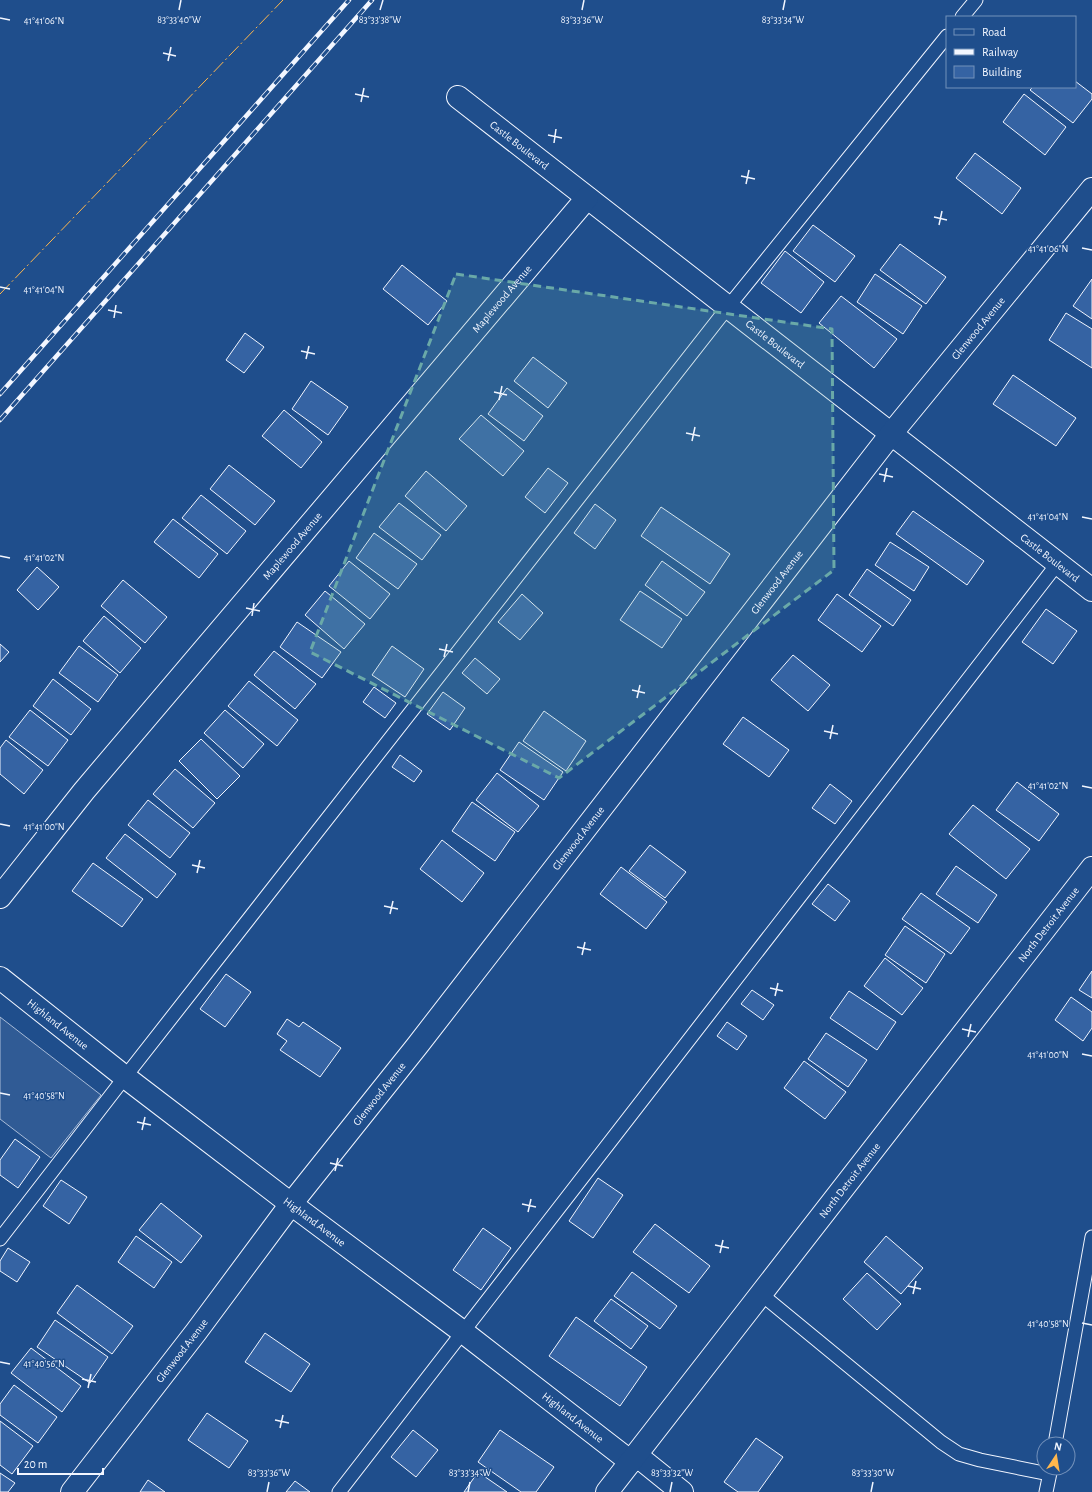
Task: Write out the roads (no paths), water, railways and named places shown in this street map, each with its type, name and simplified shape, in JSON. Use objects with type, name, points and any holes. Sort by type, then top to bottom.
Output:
[{"type":"street","name":"Castle Boulevard","points":[[458,97],[1092,590]]},
{"type":"street","name":"Glenwood Avenue","points":[[72,1492],[196,1332],[291,1204],[417,1046],[891,434],[1092,189]]},
{"type":"street","name":"Maplewood Avenue","points":[[0,897],[84,791],[587,198]]},
{"type":"street","name":"North Detroit Avenue","points":[[607,1492],[1092,868]]},
{"type":"street","name":"Highland Avenue","points":[[0,978],[125,1077],[291,1204],[633,1459],[682,1492]]},
{"type":"lane","points":[[963,16],[976,0]]},
{"type":"lane","points":[[0,1239],[125,1077],[728,307],[946,37]]},
{"type":"lane","points":[[339,1492],[1058,563]]},
{"type":"lane","points":[[1056,1436],[1092,1237]]},
{"type":"lane","points":[[761,1294],[941,1442],[959,1454],[980,1460],[1036,1469]]},
{"type":"lane","points":[[1046,1492],[1049,1476]]},
{"type":"railway","points":[[0,394],[349,0]]},
{"type":"railway","points":[[0,420],[372,0]]}]
